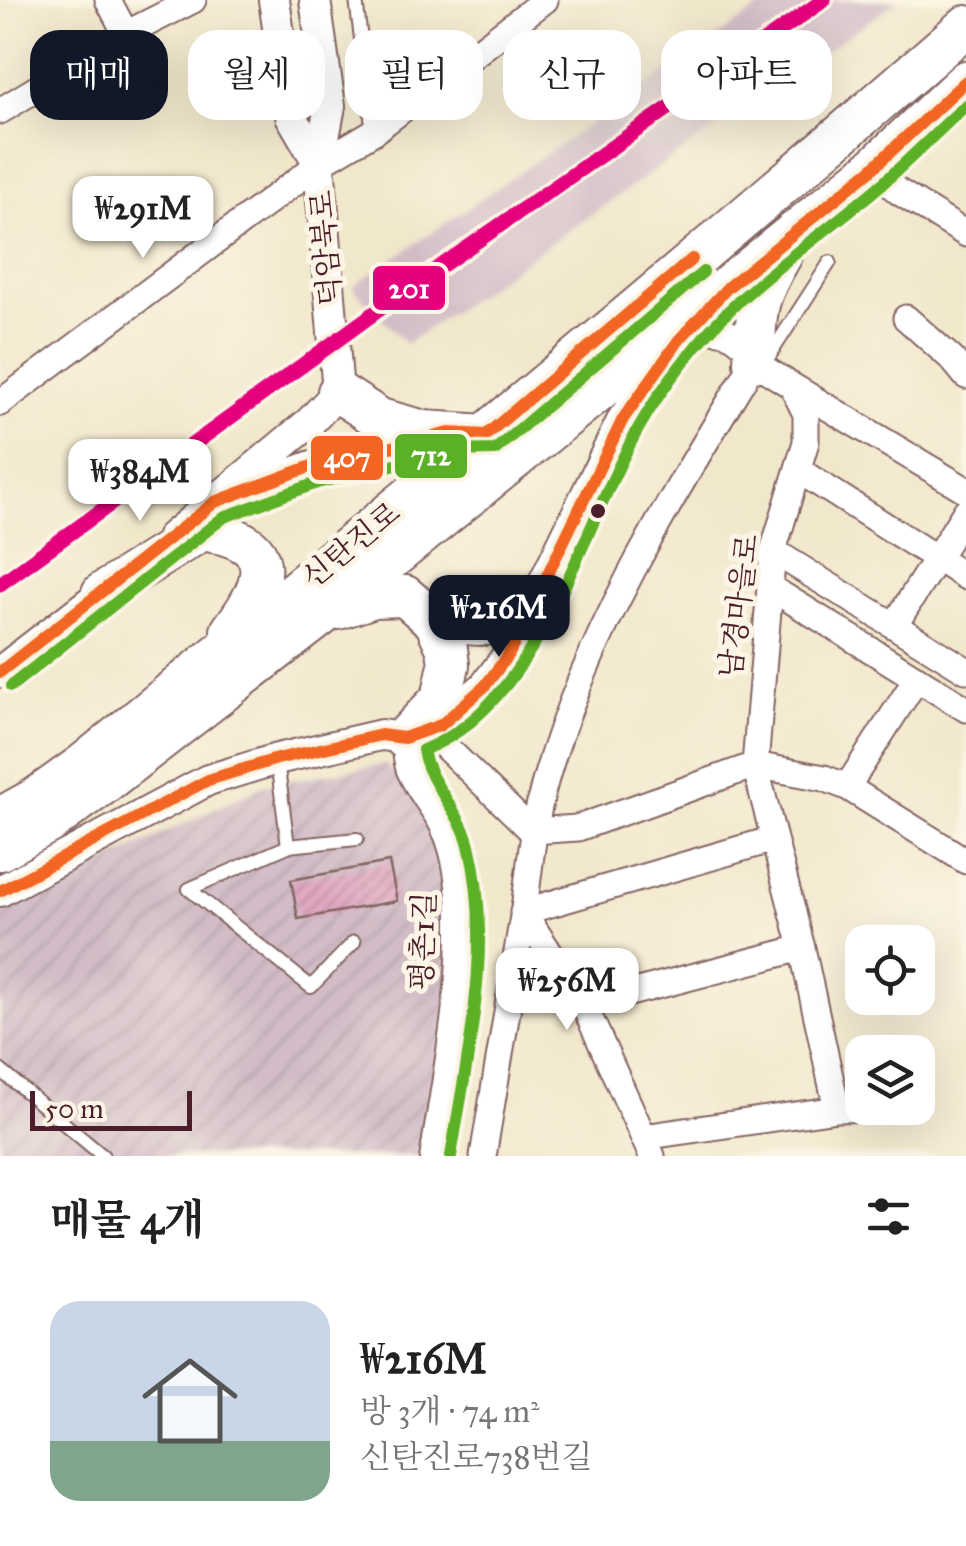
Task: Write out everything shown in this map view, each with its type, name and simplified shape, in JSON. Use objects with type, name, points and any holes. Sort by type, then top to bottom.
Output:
[{"type":"main road","name":"신탄진로","points":[[0,850],[49,823],[206,663],[468,434],[966,26]]},
{"type":"main road","name":"신탄진로","points":[[0,818],[36,798],[91,776],[324,614],[795,232],[966,81]]},
{"type":"main road","points":[[758,364],[754,318],[760,292],[795,232]]},
{"type":"main road","points":[[338,392],[380,419],[424,431],[468,434]]},
{"type":"main road","points":[[102,593],[202,530],[240,537],[262,567],[258,586],[244,614],[206,663]]},
{"type":"main road","points":[[324,614],[374,597],[404,596],[435,622],[448,649],[449,665],[442,698],[425,731]]},
{"type":"street","points":[[108,0],[124,30]]},
{"type":"street","points":[[134,30],[192,0]]},
{"type":"street","name":"덕암북로","points":[[274,0],[291,116],[320,164]]},
{"type":"street","name":"덕암북로","points":[[315,0],[330,106],[320,164],[338,392]]},
{"type":"street","points":[[0,403],[320,164],[373,132],[545,0]]},
{"type":"street","points":[[0,111],[30,93]]},
{"type":"street","points":[[872,168],[900,192],[966,234]]},
{"type":"street","points":[[0,891],[208,780],[381,735],[425,731],[493,675],[509,654],[536,601],[622,419],[679,340],[728,287]]},
{"type":"street","points":[[906,318],[966,376]]},
{"type":"street","points":[[679,340],[696,330],[720,330],[743,343],[758,364],[966,490]]},
{"type":"street","points":[[483,1156],[523,912],[532,831],[555,750],[621,590],[658,520],[758,364]]},
{"type":"street","name":"남경마을로","points":[[792,386],[806,414],[806,442],[773,551],[755,766],[802,948],[837,1109]]},
{"type":"street","points":[[0,672],[215,502],[310,422],[338,392]]},
{"type":"street","points":[[215,502],[312,466],[468,434]]},
{"type":"street","points":[[798,470],[966,577]]},
{"type":"street","points":[[894,626],[966,511]]},
{"type":"street","points":[[773,551],[966,670]]},
{"type":"street","points":[[771,588],[966,709]]},
{"type":"street","points":[[435,622],[466,632],[494,630],[527,613],[536,601]]},
{"type":"street","points":[[847,787],[917,678]]},
{"type":"street","points":[[425,731],[532,831],[578,828],[755,766],[824,778],[847,787],[966,861]]},
{"type":"street","name":"평촌1길","points":[[425,731],[409,769],[442,818],[460,890],[452,1026],[433,1156]]},
{"type":"street","points":[[523,912],[774,838]]},
{"type":"street","points":[[523,912],[584,1005],[648,1147],[845,1109]]},
{"type":"street","points":[[584,1005],[802,948]]},
{"type":"lane","points":[[356,0],[373,132]]},
{"type":"lane","points":[[758,364],[830,262]]},
{"type":"lane","points":[[277,759],[288,846]]},
{"type":"lane","points":[[354,942],[311,986],[189,889],[288,846],[357,840]]},
{"type":"lane","points":[[0,1070],[103,1156]]},
{"type":"shaded area","points":[[771,0],[899,0],[832,47],[832,30],[727,30]]},
{"type":"shaded area","points":[[661,75],[661,120],[727,120],[406,344],[352,287],[596,120],[641,120],[641,89]]},
{"type":"shaded area","points":[[385,764],[412,789],[450,852],[453,958],[425,1156],[0,1156],[0,913],[264,785]]},
{"type":"building","points":[[389,862],[397,901],[298,919],[291,880]]},
{"type":"transit line","name":"201","points":[[0,584],[398,296],[824,0]]},
{"type":"transit line","name":"407","points":[[0,891],[208,780],[277,759],[381,735],[404,738],[441,725],[485,686],[509,654],[623,419],[679,340],[728,287],[872,169],[966,81]]},
{"type":"transit line","name":"712","points":[[451,1156],[475,1000],[479,922],[476,883],[465,832],[431,775],[423,750],[463,728],[497,696],[527,656],[638,429],[698,344],[741,299],[883,183],[966,105]]},
{"type":"transit line","name":"407","points":[[0,672],[215,502],[312,466],[449,433],[486,435],[692,259]]},
{"type":"transit line","name":"712","points":[[11,686],[224,517],[317,483],[451,451],[495,450],[703,272]]}]
